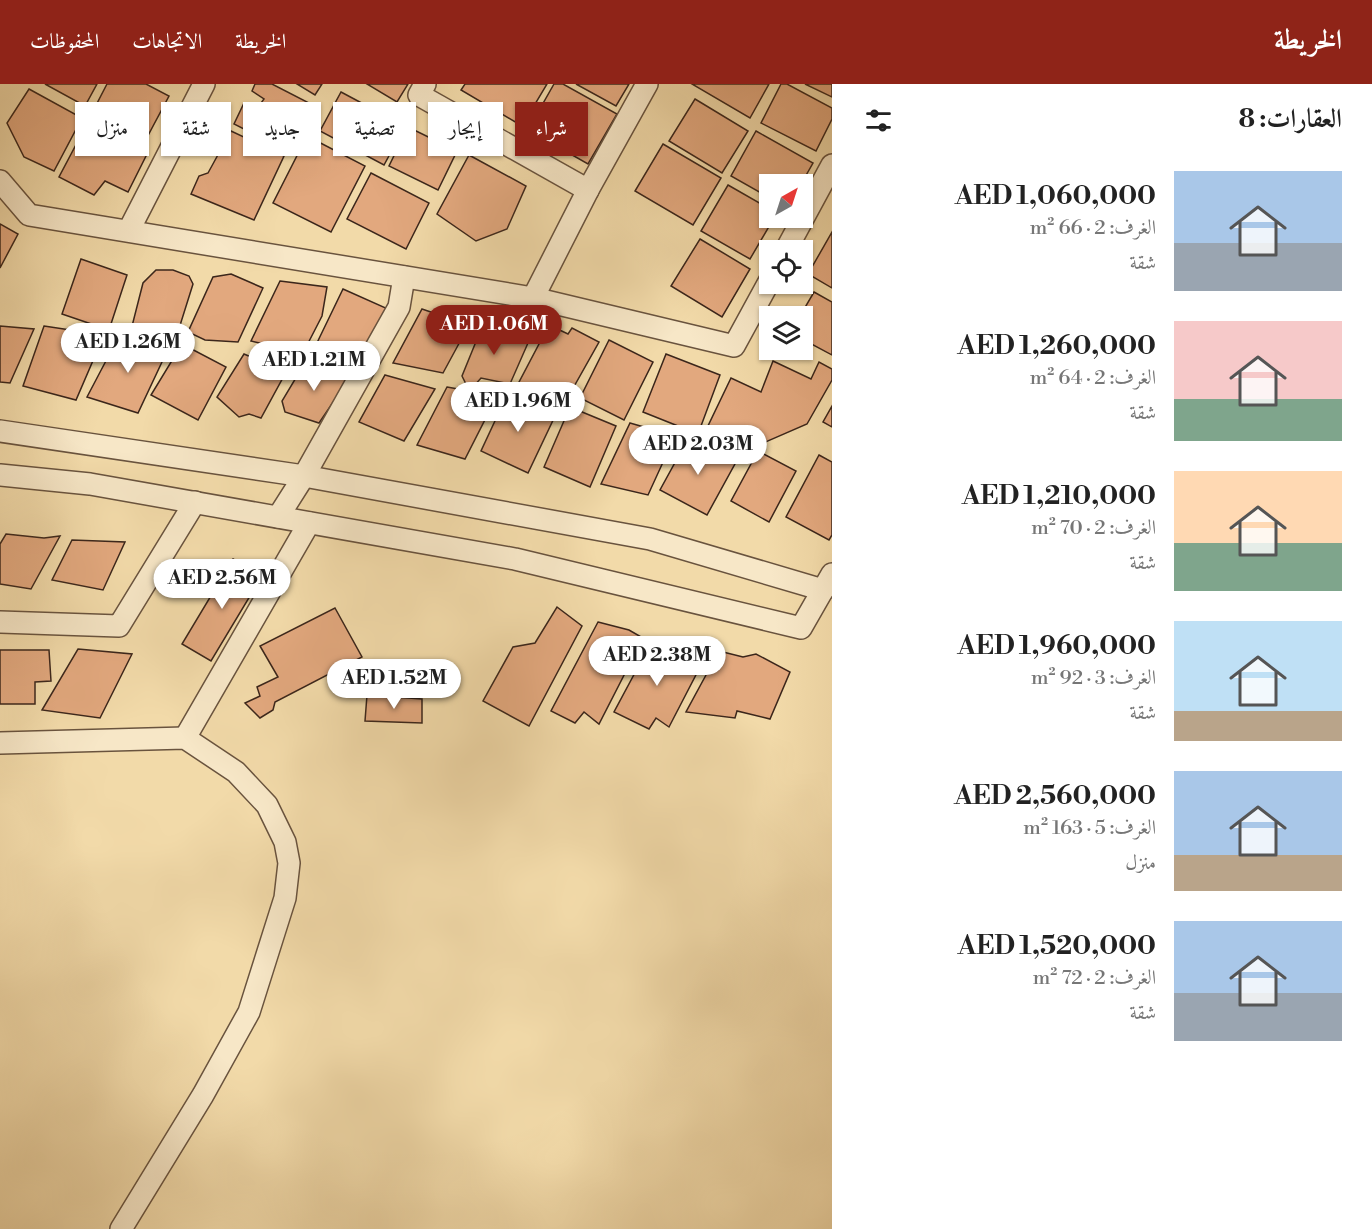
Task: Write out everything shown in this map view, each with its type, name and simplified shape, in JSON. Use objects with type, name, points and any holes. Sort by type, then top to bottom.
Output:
[{"type":"street","points":[[129,230],[204,84]]},
{"type":"street","points":[[425,84],[420,95],[588,190]]},
{"type":"street","points":[[533,298],[588,190],[647,84]]},
{"type":"street","points":[[791,240],[832,165]]},
{"type":"street","points":[[0,181],[29,215],[533,298],[734,346],[762,294]]},
{"type":"street","points":[[278,517],[304,476],[399,307],[404,276]]},
{"type":"street","points":[[0,431],[304,476],[650,539],[827,582],[801,627],[515,559],[90,484],[0,475]]},
{"type":"street","points":[[0,622],[119,626],[195,502]]},
{"type":"street","points":[[185,738],[309,523]]},
{"type":"street","points":[[0,743],[185,738],[236,772],[267,805],[285,842],[289,863],[285,898],[249,1012],[122,1229]]},
{"type":"building","points":[[45,84],[97,84],[87,102],[78,102]]},
{"type":"building","points":[[107,84],[146,84],[169,96],[166,102],[161,102],[161,111],[149,134],[149,102],[98,102]]},
{"type":"building","points":[[255,84],[272,84],[307,102],[262,102],[264,99],[252,91]]},
{"type":"building","points":[[297,84],[322,84],[315,95]]},
{"type":"building","points":[[367,84],[408,84],[397,102]]},
{"type":"building","points":[[465,84],[547,84],[536,102],[515,102],[515,122],[503,115],[503,102],[481,102],[461,90]]},
{"type":"building","points":[[554,84],[563,84],[617,114],[588,164],[574,156],[588,156],[588,102],[544,102]]},
{"type":"building","points":[[576,84],[629,84],[616,106]]},
{"type":"building","points":[[692,84],[769,84],[750,118]]},
{"type":"building","points":[[781,84],[787,84],[832,108],[832,119],[816,151],[761,123]]},
{"type":"building","points":[[805,84],[832,84],[832,97]]},
{"type":"building","points":[[29,89],[75,114],[75,131],[54,171],[24,157],[7,123]]},
{"type":"building","points":[[341,92],[360,102],[336,102]]},
{"type":"building","points":[[695,99],[748,131],[722,173],[669,141]]},
{"type":"building","points":[[243,105],[243,129],[234,124]]},
{"type":"building","points":[[333,107],[333,138],[321,132]]},
{"type":"building","points":[[231,131],[243,137],[243,156],[284,156],[254,220],[191,194],[199,176],[208,173],[217,156],[231,156]]},
{"type":"building","points":[[416,131],[428,137],[428,156],[455,156],[438,190],[389,166],[394,156],[416,156]]},
{"type":"building","points":[[756,131],[813,163],[807,174],[759,174],[759,192],[731,176]]},
{"type":"building","points":[[321,143],[333,149],[333,156],[346,156],[365,166],[331,232],[273,203],[297,156],[321,156]]},
{"type":"building","points":[[663,144],[721,178],[693,225],[635,191]]},
{"type":"building","points":[[75,147],[75,156],[146,156],[128,192],[105,181],[94,195],[59,177]]},
{"type":"building","points":[[367,156],[389,156],[384,165]]},
{"type":"building","points":[[468,156],[526,186],[507,229],[476,241],[437,214]]},
{"type":"building","points":[[371,173],[429,203],[406,249],[347,219]]},
{"type":"building","points":[[728,185],[759,203],[759,228],[768,228],[759,240],[750,259],[701,231]]},
{"type":"building","points":[[0,224],[18,234],[0,268]]},
{"type":"building","points":[[832,232],[832,288],[813,277],[813,265]]},
{"type":"building","points":[[700,239],[750,269],[722,317],[671,286]]},
{"type":"building","points":[[81,259],[127,275],[109,330],[62,314]]},
{"type":"building","points":[[156,270],[173,270],[189,276],[193,284],[177,335],[131,330],[143,283]]},
{"type":"building","points":[[231,274],[263,288],[238,342],[205,340],[188,332],[213,277]]},
{"type":"building","points":[[280,281],[327,287],[322,316],[303,353],[251,341]]},
{"type":"building","points":[[343,289],[388,309],[359,366],[314,349]]},
{"type":"building","points":[[814,292],[832,302],[832,355],[813,345],[813,306],[806,306]]},
{"type":"building","points":[[422,309],[469,325],[443,373],[393,363]]},
{"type":"building","points":[[484,322],[496,327],[502,325],[509,328],[511,336],[528,343],[510,384],[481,378],[474,386],[466,384],[462,376]]},
{"type":"building","points":[[549,325],[568,334],[572,328],[599,342],[563,406],[517,386]]},
{"type":"building","points":[[0,326],[34,329],[10,383],[0,382]]},
{"type":"building","points":[[44,326],[104,335],[76,400],[23,386]]},
{"type":"building","points":[[119,336],[169,347],[138,413],[87,397]]},
{"type":"building","points":[[609,340],[653,362],[624,420],[580,398]]},
{"type":"building","points":[[182,344],[226,367],[198,420],[151,395]]},
{"type":"building","points":[[244,354],[286,372],[261,418],[249,414],[239,417],[217,397]]},
{"type":"building","points":[[666,354],[720,375],[698,434],[643,412]]},
{"type":"building","points":[[306,361],[351,376],[319,423],[285,412],[282,401]]},
{"type":"building","points":[[773,361],[811,379],[819,362],[832,369],[832,380],[807,424],[747,450],[707,428],[731,378],[761,392]]},
{"type":"building","points":[[385,375],[435,389],[404,441],[359,422]]},
{"type":"building","points":[[447,387],[497,396],[465,459],[417,445]]},
{"type":"building","points":[[508,393],[555,416],[528,473],[481,451]]},
{"type":"building","points":[[832,406],[832,427],[823,422]]},
{"type":"building","points":[[570,407],[616,426],[590,487],[544,467]]},
{"type":"building","points":[[630,423],[675,436],[648,495],[601,484]]},
{"type":"building","points":[[689,437],[736,462],[707,515],[660,490]]},
{"type":"building","points":[[758,451],[796,471],[769,522],[731,501]]},
{"type":"building","points":[[819,455],[832,462],[832,535],[829,540],[786,517]]},
{"type":"building","points":[[6,534],[44,538],[60,536],[31,589],[0,584],[0,544]]},
{"type":"building","points":[[72,540],[125,542],[103,590],[52,580]]},
{"type":"building","points":[[233,559],[262,576],[211,661],[182,644]]},
{"type":"building","points":[[557,607],[582,626],[529,726],[483,701],[513,647],[535,643]]},
{"type":"building","points":[[335,608],[362,657],[275,702],[273,710],[260,718],[245,703],[260,696],[257,687],[278,677],[260,646]]},
{"type":"building","points":[[598,622],[629,630],[643,638],[599,724],[584,712],[575,723],[551,711]]},
{"type":"building","points":[[652,641],[700,667],[669,727],[656,718],[649,729],[614,712]]},
{"type":"building","points":[[78,649],[132,654],[100,718],[42,710]]},
{"type":"building","points":[[0,650],[49,650],[51,681],[35,682],[35,704],[0,704]]},
{"type":"building","points":[[719,651],[743,657],[756,654],[790,672],[770,719],[737,711],[735,718],[686,712]]},
{"type":"building","points":[[367,695],[422,699],[422,723],[365,721]]}]
